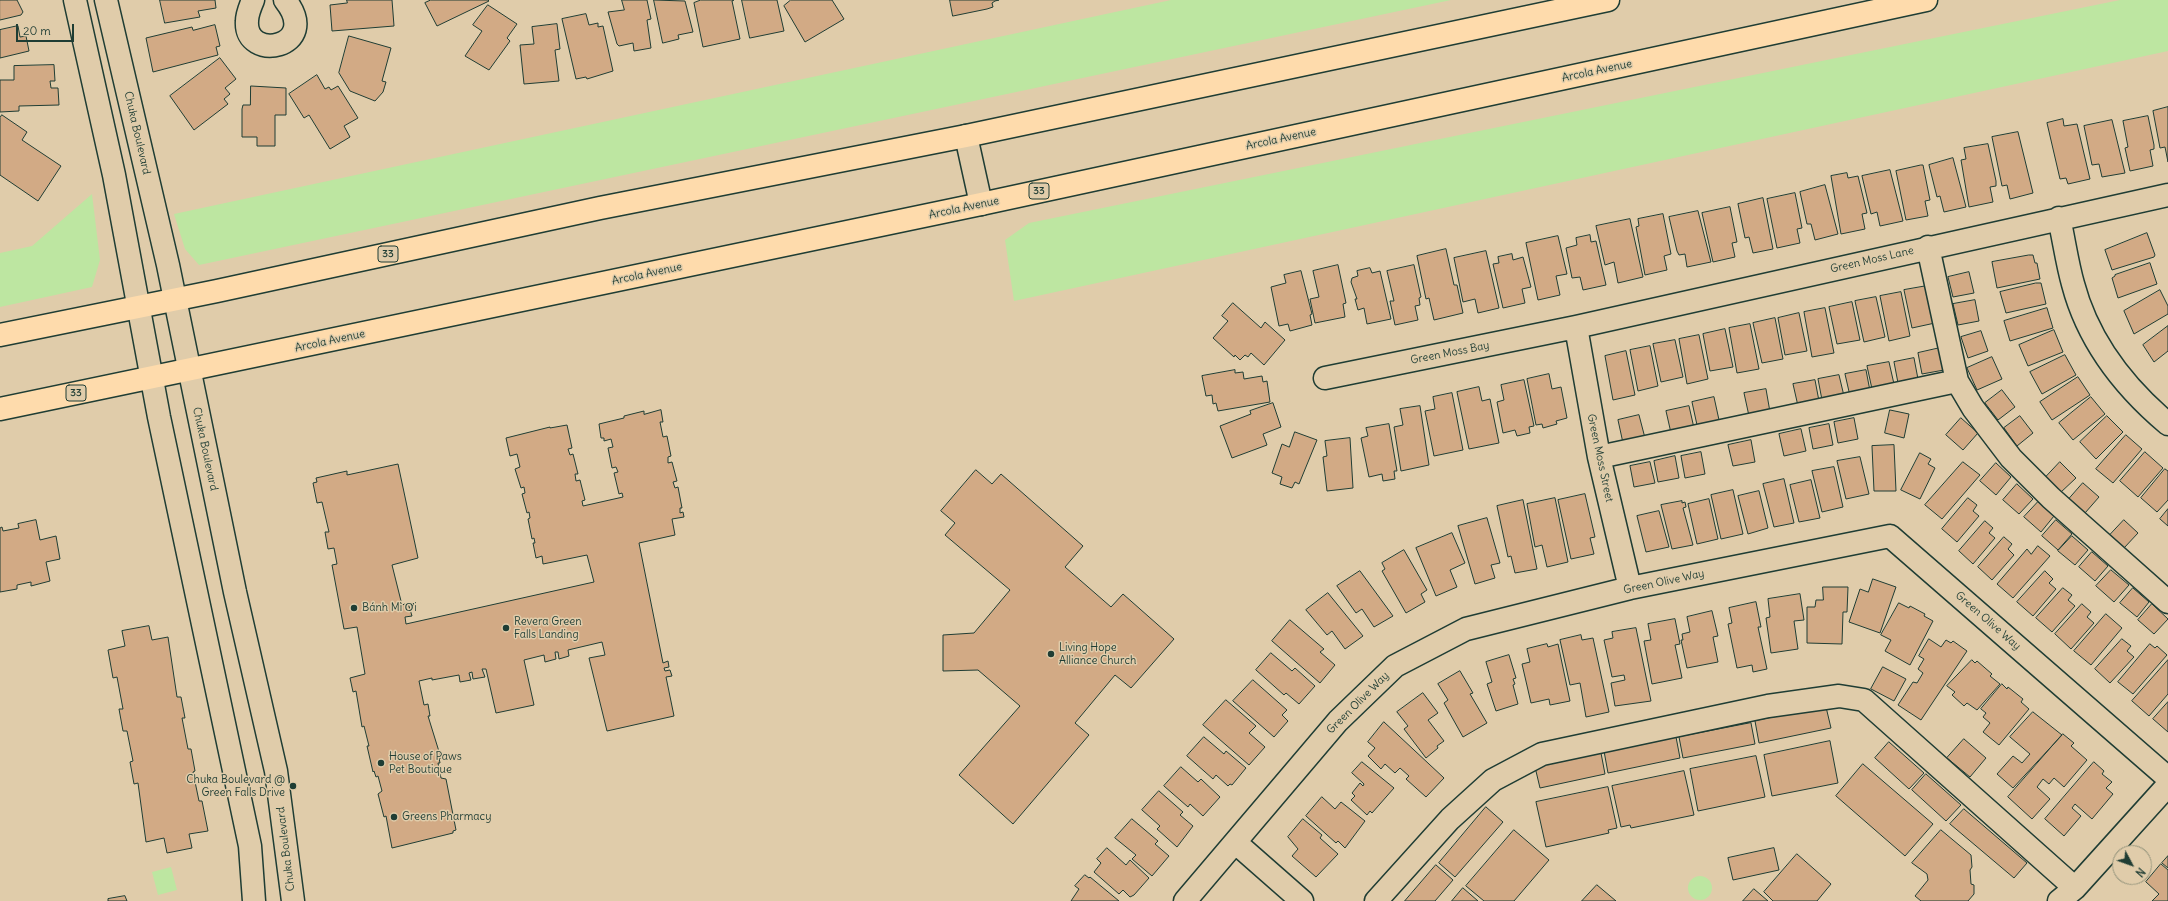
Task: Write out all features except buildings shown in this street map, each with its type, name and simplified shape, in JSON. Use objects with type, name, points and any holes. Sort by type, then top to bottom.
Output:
[{"type":"main road","name":"33","points":[[0,335],[600,208],[966,136],[1608,0]]},
{"type":"main road","name":"Arcola Avenue","points":[[0,409],[981,204],[1926,0]]},
{"type":"street","points":[[75,0],[114,175],[138,306],[195,594],[250,846],[254,901]]},
{"type":"street","name":"Chuka Boulevard","points":[[106,0],[175,299],[276,771],[292,901]]},
{"type":"street","points":[[253,0],[247,22],[248,31],[252,38],[259,44],[270,46],[283,44],[294,31],[294,14],[285,0]]},
{"type":"street","points":[[966,136],[981,204]]},
{"type":"street","name":"Green Moss Lane","points":[[1576,327],[1928,247],[2168,195]]},
{"type":"street","points":[[2059,218],[2073,285],[2087,322],[2102,352],[2122,380],[2148,408],[2168,424]]},
{"type":"street","points":[[1928,247],[1956,381],[1973,408],[2011,458],[2050,498],[2168,602]]},
{"type":"street","name":"Green Moss Bay","points":[[1325,378],[1576,327]]},
{"type":"street","name":"Green Moss Street","points":[[1576,327],[1598,457],[1630,588]]},
{"type":"street","points":[[1598,457],[1956,381]]},
{"type":"street","name":"Green Olive Way","points":[[1185,901],[1236,843],[1338,721],[1395,666],[1466,629],[1630,588],[1890,536],[2168,778]]},
{"type":"street","points":[[1376,901],[1450,819],[1493,780],[1542,754],[1768,706],[1839,696],[1864,700],[2067,894],[2168,785]]},
{"type":"street","points":[[1236,843],[1302,901]]},
{"type":"green space","points":[[1171,0],[1451,0],[199,265],[185,249],[174,214]]},
{"type":"green space","points":[[2120,0],[2168,0],[2168,51],[1014,301],[1005,240],[1029,223]]},
{"type":"green space","points":[[92,194],[100,260],[92,287],[0,307],[0,253],[32,246]]},
{"type":"green space","points":[[171,867],[177,890],[158,895],[152,872]]},
{"type":"green space","points":[[1700,876],[1705,877],[1711,883],[1711,893],[1705,899],[1700,900],[1695,899],[1689,893],[1688,888],[1689,883],[1695,877]]},
{"type":"place","name":"Bánh Mì Ơi","points":[[354,608]]},
{"type":"place","name":"Revera Green Falls Landing","points":[[506,628]]},
{"type":"place","name":"Living Hope Alliance Church","points":[[1051,654]]},
{"type":"place","name":"House of Paws Pet Boutique","points":[[381,763]]},
{"type":"place","name":"Chuka Boulevard @ Green Falls Drive","points":[[293,786]]},
{"type":"place","name":"Greens Pharmacy","points":[[394,817]]}]
